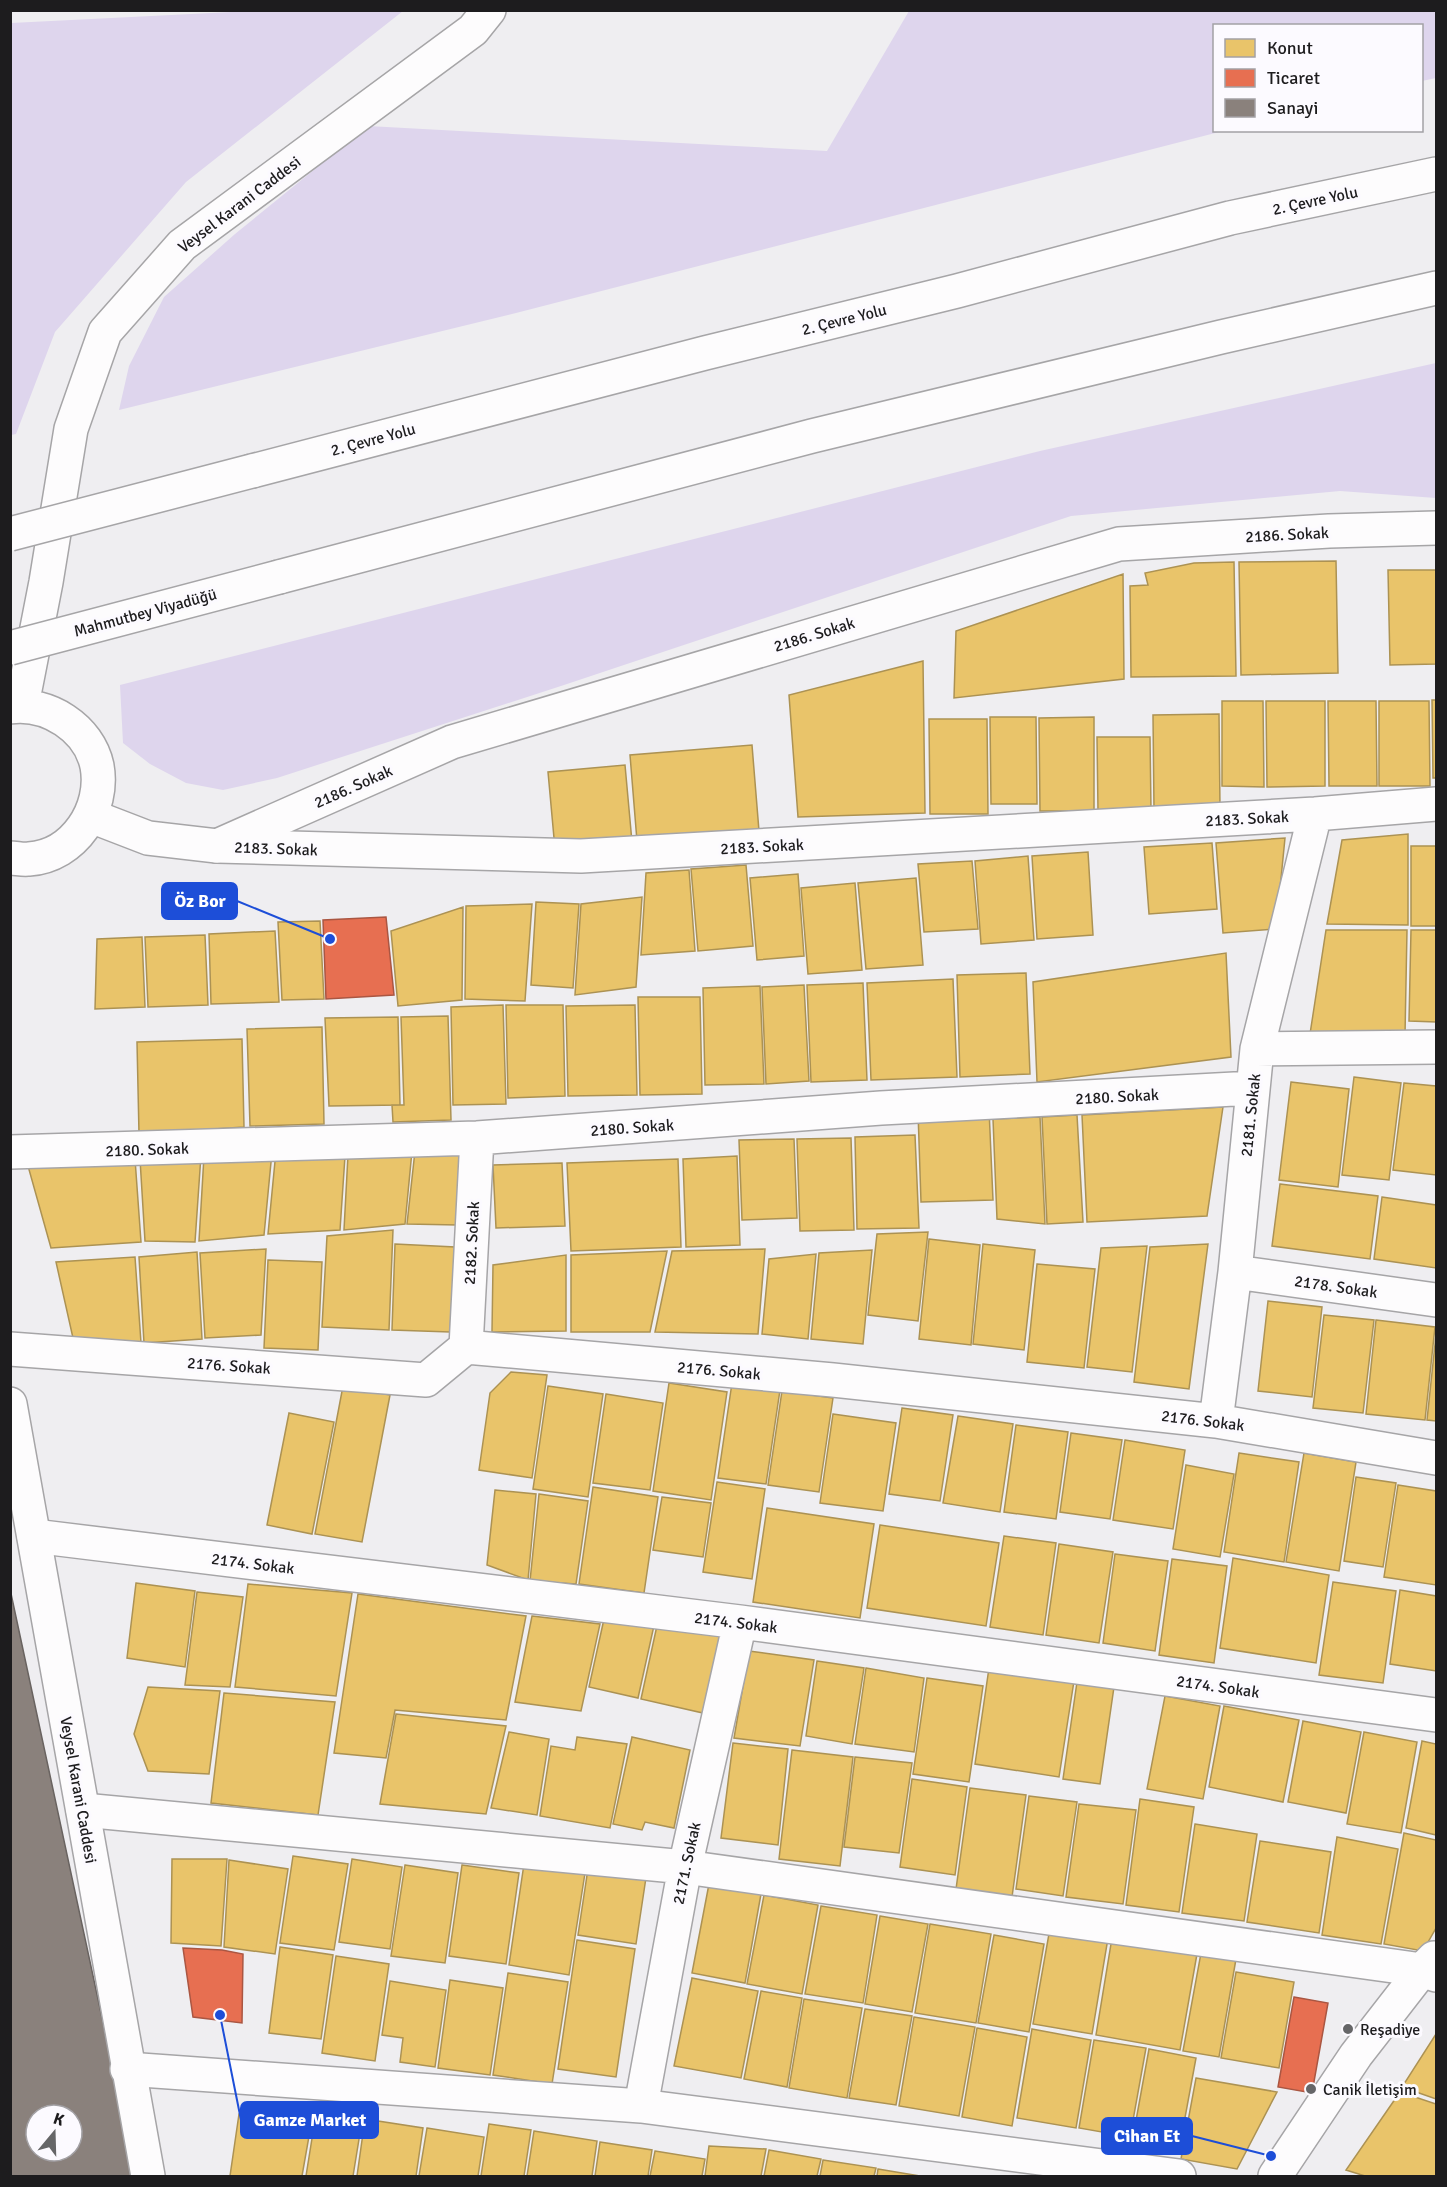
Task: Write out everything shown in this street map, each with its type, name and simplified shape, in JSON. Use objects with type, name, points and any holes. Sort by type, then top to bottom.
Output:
[{"type":"main road","name":"Veysel Karani Caddesi","points":[[16,706],[46,582],[71,429],[105,332],[182,244],[473,30],[489,10]]},
{"type":"main road","name":"2. Çevre Yolu","points":[[10,534],[705,353],[957,291],[1230,218],[1437,174]]},
{"type":"main road","name":"Mahmutbey Viyadüğü","points":[[10,648],[823,434],[1221,336],[1437,288]]},
{"type":"main road","name":"2186. Sokak","points":[[216,846],[452,742],[1119,544],[1329,531],[1437,528]]},
{"type":"main road","points":[[10,858],[30,859],[54,852],[76,837],[91,816],[98,791],[97,765],[87,742],[69,723],[47,710],[16,706]]},
{"type":"main road","name":"2183. Sokak","points":[[91,816],[148,838],[216,846],[581,856],[1315,814],[1437,804]]},
{"type":"main road","name":"2181. Sokak","points":[[1216,1421],[1235,1272],[1257,1049],[1315,814]]},
{"type":"main road","points":[[1257,1049],[1437,1047]]},
{"type":"main road","name":"2180. Sokak","points":[[10,1152],[477,1138],[881,1108],[1253,1088]]},
{"type":"main road","name":"2182. Sokak","points":[[466,1347],[477,1138]]},
{"type":"main road","name":"2178. Sokak","points":[[1235,1272],[1437,1300]]},
{"type":"main road","name":"2176. Sokak","points":[[10,1349],[426,1380],[466,1347],[833,1380],[1216,1421],[1437,1458]]},
{"type":"main road","name":"Veysel Karani Caddesi","points":[[10,1404],[127,2069],[148,2176]]},
{"type":"main road","name":"2174. Sokak","points":[[34,1536],[740,1622],[1437,1715]]},
{"type":"main road","name":"2171. Sokak","points":[[642,2106],[685,1867],[740,1622]]},
{"type":"main road","points":[[83,1810],[685,1867],[1432,1967]]},
{"type":"main road","points":[[1275,2176],[1356,2055],[1432,1967]]},
{"type":"main road","points":[[127,2069],[642,2106],[1179,2176]]},
{"type":"shaded area","points":[[273,10],[403,11],[186,182],[55,332],[16,434],[11,435],[11,23]]},
{"type":"shaded area","points":[[909,11],[1436,11],[1436,78],[1423,81],[1423,24],[1213,24],[1213,132],[1219,132],[516,313],[119,410],[129,366],[164,297],[235,234],[368,126],[827,151]]},
{"type":"shaded area","points":[[1436,363],[1436,498],[1340,491],[1071,516],[277,778],[223,790],[186,783],[150,764],[123,743],[120,685],[1040,451]]},
{"type":"building: Konut","points":[[1336,561],[1338,673],[1241,675],[1239,562]]},
{"type":"building: Konut","points":[[1234,562],[1236,676],[1131,677],[1130,586],[1148,585],[1145,573],[1194,563]]},
{"type":"building: Konut","points":[[1388,570],[1436,570],[1436,664],[1390,665]]},
{"type":"building: Konut","points":[[1123,574],[1124,679],[954,698],[956,631]]},
{"type":"building: Konut","points":[[923,661],[925,813],[798,817],[789,695]]},
{"type":"building: Konut","points":[[1432,700],[1436,700],[1436,778],[1433,778]]},
{"type":"building: Konut","points":[[1222,701],[1263,701],[1264,787],[1222,786]]},
{"type":"building: Konut","points":[[1266,701],[1325,701],[1325,786],[1267,787]]},
{"type":"building: Konut","points":[[1328,701],[1376,701],[1377,786],[1329,786]]},
{"type":"building: Konut","points":[[1379,701],[1429,701],[1430,786],[1379,786]]},
{"type":"building: Konut","points":[[1219,714],[1220,809],[1154,809],[1153,715]]},
{"type":"building: Konut","points":[[990,717],[1036,717],[1037,804],[991,804]]},
{"type":"building: Konut","points":[[1094,717],[1094,811],[1040,811],[1039,718]]},
{"type":"building: Konut","points":[[929,719],[987,719],[988,814],[930,814]]},
{"type":"building: Konut","points":[[1097,737],[1150,737],[1151,810],[1098,811]]},
{"type":"building: Konut","points":[[752,745],[759,831],[637,841],[630,755]]},
{"type":"building: Konut","points":[[625,765],[632,842],[555,849],[548,772]]},
{"type":"building: Konut","points":[[1408,834],[1408,925],[1327,924],[1342,840]]},
{"type":"building: Konut","points":[[1285,838],[1276,929],[1223,933],[1216,843]]},
{"type":"building: Konut","points":[[1212,843],[1217,909],[1149,914],[1144,847]]},
{"type":"building: Konut","points":[[1411,846],[1436,846],[1436,926],[1411,926]]},
{"type":"building: Konut","points":[[1088,852],[1093,935],[1037,939],[1032,856]]},
{"type":"building: Konut","points":[[1028,856],[1034,940],[981,944],[975,861]]},
{"type":"building: Konut","points":[[972,861],[978,929],[924,932],[918,864]]},
{"type":"building: Konut","points":[[746,865],[753,946],[698,951],[691,869]]},
{"type":"building: Konut","points":[[689,870],[695,951],[641,955],[646,873]]},
{"type":"building: Konut","points":[[798,874],[804,956],[757,960],[750,878]]},
{"type":"building: Konut","points":[[916,878],[923,965],[866,969],[858,883]]},
{"type":"building: Konut","points":[[855,883],[862,970],[808,974],[801,888]]},
{"type":"building: Konut","points":[[642,897],[636,987],[575,995],[581,904]]},
{"type":"building: Konut","points":[[536,902],[579,904],[573,988],[531,985]]},
{"type":"building: Konut","points":[[532,904],[525,1001],[465,999],[466,906]]},
{"type":"building: Konut","points":[[463,907],[462,1000],[398,1006],[391,931]]},
{"type":"building: Konut","points":[[320,921],[324,999],[282,1000],[278,922]]},
{"type":"building: Konut","points":[[1326,930],[1407,930],[1405,1035],[1310,1034]]},
{"type":"building: Konut","points":[[1411,930],[1436,930],[1436,1022],[1409,1021]]},
{"type":"building: Konut","points":[[275,931],[279,1002],[211,1004],[209,934]]},
{"type":"building: Konut","points":[[205,935],[208,1005],[148,1007],[145,937]]},
{"type":"building: Konut","points":[[142,937],[145,1007],[95,1009],[97,939]]},
{"type":"building: Konut","points":[[1226,953],[1231,1057],[1037,1082],[1033,982]]},
{"type":"building: Konut","points":[[1026,973],[1030,1074],[960,1077],[957,975]]},
{"type":"building: Konut","points":[[953,979],[957,1077],[871,1080],[867,983]]},
{"type":"building: Konut","points":[[863,983],[867,1080],[811,1082],[807,985]]},
{"type":"building: Konut","points":[[804,985],[809,1081],[766,1084],[762,987]]},
{"type":"building: Konut","points":[[760,986],[764,1084],[705,1085],[703,988]]},
{"type":"building: Konut","points":[[638,997],[700,997],[702,1094],[640,1095]]},
{"type":"building: Konut","points":[[503,1005],[506,1104],[453,1105],[451,1007]]},
{"type":"building: Konut","points":[[506,1005],[563,1005],[565,1096],[508,1098]]},
{"type":"building: Konut","points":[[635,1005],[637,1095],[568,1096],[566,1006]]},
{"type":"building: Konut","points":[[448,1016],[451,1120],[393,1122],[392,1105],[404,1105],[401,1017]]},
{"type":"building: Konut","points":[[398,1017],[400,1105],[329,1106],[325,1018]]},
{"type":"building: Konut","points":[[322,1027],[324,1124],[250,1126],[247,1029]]},
{"type":"building: Konut","points":[[242,1039],[244,1127],[139,1134],[137,1042]]},
{"type":"building: Konut","points":[[1354,1077],[1401,1083],[1389,1180],[1342,1175]]},
{"type":"building: Konut","points":[[1291,1082],[1349,1089],[1338,1187],[1279,1180]]},
{"type":"building: Konut","points":[[1404,1083],[1436,1086],[1436,1175],[1393,1170]]},
{"type":"building: Konut","points":[[1223,1107],[1207,1216],[1087,1222],[1082,1115]]},
{"type":"building: Konut","points":[[989,1109],[993,1200],[921,1202],[918,1112]]},
{"type":"building: Konut","points":[[1077,1115],[1083,1222],[1047,1224],[1042,1117]]},
{"type":"building: Konut","points":[[1040,1117],[1045,1224],[997,1219],[993,1119]]},
{"type":"building: Konut","points":[[915,1135],[919,1228],[857,1229],[855,1137]]},
{"type":"building: Konut","points":[[851,1138],[854,1230],[800,1231],[797,1139]]},
{"type":"building: Konut","points":[[794,1139],[797,1218],[742,1220],[739,1140]]},
{"type":"building: Konut","points":[[467,1148],[458,1225],[407,1224],[415,1151]]},
{"type":"building: Konut","points":[[276,1151],[345,1156],[340,1230],[268,1234]]},
{"type":"building: Konut","points":[[412,1151],[405,1224],[344,1230],[348,1155]]},
{"type":"building: Konut","points":[[272,1152],[264,1235],[199,1241],[204,1156]]},
{"type":"building: Konut","points":[[201,1155],[195,1242],[145,1241],[140,1159]]},
{"type":"building: Konut","points":[[737,1156],[740,1245],[686,1247],[683,1159]]},
{"type":"building: Konut","points":[[135,1159],[141,1242],[51,1248],[28,1166]]},
{"type":"building: Konut","points":[[678,1159],[681,1247],[571,1251],[567,1163]]},
{"type":"building: Konut","points":[[562,1163],[565,1226],[496,1228],[493,1165]]},
{"type":"building: Konut","points":[[1280,1184],[1378,1196],[1370,1259],[1272,1246]]},
{"type":"building: Konut","points":[[1382,1197],[1436,1205],[1436,1268],[1374,1259]]},
{"type":"building: Konut","points":[[393,1230],[389,1330],[322,1327],[327,1236]]},
{"type":"building: Konut","points":[[928,1232],[918,1321],[868,1315],[877,1234]]},
{"type":"building: Konut","points":[[929,1239],[980,1245],[971,1345],[919,1339]]},
{"type":"building: Konut","points":[[395,1244],[455,1247],[450,1332],[392,1330]]},
{"type":"building: Konut","points":[[983,1244],[1035,1250],[1024,1350],[973,1344]]},
{"type":"building: Konut","points":[[1208,1244],[1189,1389],[1134,1382],[1150,1247]]},
{"type":"building: Konut","points":[[1147,1246],[1132,1372],[1087,1367],[1101,1248]]},
{"type":"building: Konut","points":[[266,1249],[261,1335],[205,1338],[200,1253]]},
{"type":"building: Konut","points":[[765,1249],[758,1334],[655,1332],[672,1251]]},
{"type":"building: Konut","points":[[872,1250],[863,1344],[811,1339],[819,1253]]},
{"type":"building: Konut","points":[[667,1251],[650,1332],[571,1332],[571,1255]]},
{"type":"building: Konut","points":[[197,1252],[202,1339],[144,1343],[139,1257]]},
{"type":"building: Konut","points":[[816,1254],[808,1339],[762,1334],[769,1259]]},
{"type":"building: Konut","points":[[566,1255],[566,1331],[492,1332],[493,1265]]},
{"type":"building: Konut","points":[[135,1257],[141,1343],[75,1347],[56,1262]]},
{"type":"building: Konut","points":[[268,1260],[322,1262],[318,1350],[264,1348]]},
{"type":"building: Konut","points":[[1037,1264],[1095,1269],[1084,1368],[1027,1362]]},
{"type":"building: Konut","points":[[1268,1301],[1322,1307],[1312,1397],[1258,1391]]},
{"type":"building: Konut","points":[[1324,1315],[1374,1320],[1363,1413],[1313,1408]]},
{"type":"building: Konut","points":[[1376,1320],[1435,1327],[1425,1420],[1366,1414]]},
{"type":"building: Konut","points":[[1436,1335],[1436,1421],[1427,1420]]},
{"type":"building: Konut","points":[[511,1372],[547,1375],[532,1478],[479,1470],[490,1393]]},
{"type":"building: Konut","points":[[669,1383],[727,1392],[711,1500],[653,1491]]},
{"type":"building: Konut","points":[[732,1383],[780,1390],[766,1484],[718,1478]]},
{"type":"building: Konut","points":[[343,1386],[390,1395],[362,1542],[315,1534]]},
{"type":"building: Konut","points":[[548,1386],[603,1394],[588,1497],[533,1489]]},
{"type":"building: Konut","points":[[782,1391],[833,1398],[819,1492],[768,1485]]},
{"type":"building: Konut","points":[[606,1394],[663,1403],[650,1490],[593,1483]]},
{"type":"building: Konut","points":[[902,1408],[953,1415],[940,1501],[889,1494]]},
{"type":"building: Konut","points":[[289,1413],[334,1422],[312,1534],[267,1525]]},
{"type":"building: Konut","points":[[833,1414],[896,1423],[883,1511],[820,1503]]},
{"type":"building: Konut","points":[[958,1416],[1013,1424],[1000,1512],[943,1503]]},
{"type":"building: Konut","points":[[1016,1425],[1068,1432],[1056,1519],[1004,1512]]},
{"type":"building: Konut","points":[[1071,1433],[1122,1440],[1110,1519],[1060,1512]]},
{"type":"building: Konut","points":[[1125,1440],[1185,1450],[1173,1529],[1113,1520]]},
{"type":"building: Konut","points":[[1239,1453],[1299,1462],[1284,1562],[1224,1552]]},
{"type":"building: Konut","points":[[1304,1453],[1356,1462],[1339,1571],[1286,1562]]},
{"type":"building: Konut","points":[[1186,1465],[1234,1474],[1220,1557],[1173,1549]]},
{"type":"building: Konut","points":[[1356,1477],[1396,1483],[1383,1567],[1344,1561]]},
{"type":"building: Konut","points":[[717,1482],[765,1489],[752,1579],[703,1572]]},
{"type":"building: Konut","points":[[1398,1485],[1436,1491],[1436,1585],[1384,1577]]},
{"type":"building: Konut","points":[[593,1487],[658,1497],[644,1593],[579,1584]]},
{"type":"building: Konut","points":[[495,1490],[536,1494],[528,1580],[487,1565]]},
{"type":"building: Konut","points":[[539,1494],[588,1501],[576,1584],[530,1581]]},
{"type":"building: Konut","points":[[662,1497],[711,1503],[703,1557],[653,1550]]},
{"type":"building: Konut","points":[[767,1508],[874,1524],[860,1618],[753,1602]]},
{"type":"building: Konut","points":[[880,1525],[999,1543],[986,1626],[867,1608]]},
{"type":"building: Konut","points":[[1004,1536],[1056,1543],[1043,1635],[990,1627]]},
{"type":"building: Konut","points":[[1059,1544],[1113,1552],[1099,1643],[1046,1635]]},
{"type":"building: Konut","points":[[1115,1554],[1168,1561],[1155,1651],[1103,1643]]},
{"type":"building: Konut","points":[[1233,1558],[1329,1575],[1316,1663],[1220,1648]]},
{"type":"building: Konut","points":[[1172,1559],[1227,1566],[1214,1663],[1159,1655]]},
{"type":"building: Konut","points":[[1333,1582],[1396,1591],[1383,1683],[1319,1675]]},
{"type":"building: Konut","points":[[136,1583],[195,1591],[185,1667],[127,1658]]},
{"type":"building: Konut","points":[[248,1584],[352,1593],[336,1696],[235,1687]]},
{"type":"building: Konut","points":[[1400,1590],[1436,1596],[1436,1671],[1390,1664]]},
{"type":"building: Konut","points":[[197,1592],[243,1597],[230,1687],[185,1685]]},
{"type":"building: Konut","points":[[358,1594],[526,1616],[506,1720],[395,1710],[386,1758],[334,1753]]},
{"type":"building: Konut","points":[[606,1610],[655,1621],[638,1698],[589,1687]]},
{"type":"building: Konut","points":[[532,1616],[600,1624],[581,1711],[515,1702]]},
{"type":"building: Konut","points":[[658,1621],[721,1635],[703,1713],[641,1699]]},
{"type":"building: Konut","points":[[749,1651],[814,1660],[800,1746],[734,1738]]},
{"type":"building: Konut","points":[[817,1661],[864,1668],[852,1744],[806,1736]]},
{"type":"building: Konut","points":[[866,1668],[924,1678],[914,1752],[855,1744]]},
{"type":"building: Konut","points":[[989,1668],[1074,1681],[1059,1777],[975,1764]]},
{"type":"building: Konut","points":[[927,1678],[983,1686],[969,1782],[913,1774]]},
{"type":"building: Konut","points":[[1077,1682],[1114,1687],[1100,1784],[1063,1779]]},
{"type":"building: Konut","points":[[148,1687],[220,1691],[209,1774],[148,1771],[134,1734]]},
{"type":"building: Konut","points":[[224,1693],[335,1702],[318,1815],[211,1803]]},
{"type":"building: Konut","points":[[1165,1696],[1220,1706],[1203,1799],[1147,1789]]},
{"type":"building: Konut","points":[[1224,1706],[1299,1720],[1283,1802],[1209,1787]]},
{"type":"building: Konut","points":[[396,1714],[506,1726],[486,1814],[380,1804]]},
{"type":"building: Konut","points":[[1303,1721],[1361,1732],[1346,1813],[1288,1802]]},
{"type":"building: Konut","points":[[509,1732],[549,1739],[537,1815],[491,1808]]},
{"type":"building: Konut","points":[[1364,1732],[1417,1742],[1401,1833],[1347,1824]]},
{"type":"building: Konut","points":[[577,1737],[627,1744],[610,1828],[540,1816],[551,1746],[575,1750]]},
{"type":"building: Konut","points":[[632,1737],[690,1750],[674,1828],[645,1822],[642,1830],[613,1824]]},
{"type":"building: Konut","points":[[1422,1741],[1436,1744],[1436,1835],[1406,1828]]},
{"type":"building: Konut","points":[[733,1743],[788,1749],[778,1845],[721,1838]]},
{"type":"building: Konut","points":[[792,1750],[853,1757],[840,1866],[779,1859]]},
{"type":"building: Konut","points":[[855,1757],[912,1763],[899,1853],[844,1847]]},
{"type":"building: Konut","points":[[912,1779],[967,1787],[955,1875],[900,1867]]},
{"type":"building: Konut","points":[[970,1788],[1026,1795],[1012,1897],[956,1889]]},
{"type":"building: Konut","points":[[1029,1796],[1077,1802],[1063,1896],[1016,1889]]},
{"type":"building: Konut","points":[[1140,1799],[1194,1807],[1179,1912],[1126,1905]]},
{"type":"building: Konut","points":[[1079,1804],[1136,1810],[1123,1904],[1066,1897]]},
{"type":"building: Konut","points":[[1195,1824],[1257,1834],[1244,1921],[1182,1913]]},
{"type":"building: Konut","points":[[1404,1833],[1436,1840],[1436,1928],[1423,1951],[1384,1944]]},
{"type":"building: Konut","points":[[1337,1837],[1398,1849],[1381,1944],[1322,1935]]},
{"type":"building: Konut","points":[[1260,1841],[1331,1852],[1319,1933],[1247,1922]]},
{"type":"building: Konut","points":[[293,1856],[348,1864],[334,1950],[280,1943]]},
{"type":"building: Konut","points":[[172,1859],[227,1859],[221,1946],[171,1943]]},
{"type":"building: Konut","points":[[352,1859],[402,1867],[390,1949],[339,1942]]},
{"type":"building: Konut","points":[[229,1860],[288,1869],[275,1954],[224,1947]]},
{"type":"building: Konut","points":[[589,1862],[647,1871],[636,1944],[578,1935]]},
{"type":"building: Konut","points":[[524,1864],[585,1873],[569,1975],[509,1965]]},
{"type":"building: Konut","points":[[405,1865],[458,1873],[445,1963],[391,1956]]},
{"type":"building: Konut","points":[[462,1865],[519,1873],[506,1964],[449,1956]]},
{"type":"building: Konut","points":[[709,1884],[761,1894],[745,1983],[692,1973]]},
{"type":"building: Konut","points":[[764,1895],[818,1905],[802,1994],[747,1984]]},
{"type":"building: Konut","points":[[821,1906],[877,1915],[863,2003],[805,1994]]},
{"type":"building: Konut","points":[[880,1916],[928,1924],[912,2012],[865,2004]]},
{"type":"building: Konut","points":[[930,1924],[991,1934],[976,2023],[915,2013]]},
{"type":"building: Konut","points":[[1050,1928],[1108,1938],[1092,2034],[1033,2024]]},
{"type":"building: Konut","points":[[994,1935],[1044,1944],[1029,2032],[978,2023]]},
{"type":"building: Konut","points":[[1112,1938],[1197,1954],[1180,2050],[1096,2035]]},
{"type":"building: Konut","points":[[577,1940],[635,1949],[616,2077],[558,2069]]},
{"type":"building: Konut","points":[[280,1947],[333,1955],[321,2039],[269,2033]]},
{"type":"building: Konut","points":[[1201,1953],[1236,1959],[1219,2057],[1183,2051]]},
{"type":"building: Konut","points":[[336,1956],[389,1964],[375,2061],[322,2053]]},
{"type":"building: Konut","points":[[1236,1972],[1294,1982],[1279,2068],[1221,2058]]},
{"type":"building: Konut","points":[[508,1973],[568,1982],[552,2084],[493,2075]]},
{"type":"building: Konut","points":[[692,1978],[758,1991],[741,2078],[674,2066]]},
{"type":"building: Konut","points":[[450,1980],[503,1988],[490,2075],[438,2068]]},
{"type":"building: Konut","points":[[390,1981],[446,1990],[435,2067],[400,2062],[403,2038],[382,2035]]},
{"type":"building: Konut","points":[[761,1991],[802,1998],[787,2087],[744,2079]]},
{"type":"building: Konut","points":[[804,1999],[862,2008],[847,2098],[789,2088]]},
{"type":"building: Konut","points":[[865,2009],[912,2016],[896,2105],[849,2098]]},
{"type":"building: Konut","points":[[914,2017],[975,2027],[959,2116],[899,2106]]},
{"type":"building: Konut","points":[[977,2028],[1027,2037],[1012,2126],[962,2117]]},
{"type":"building: Konut","points":[[1032,2029],[1091,2040],[1076,2128],[1017,2118]]},
{"type":"building: Konut","points":[[1436,2034],[1436,2099],[1402,2087]]},
{"type":"building: Konut","points":[[1094,2040],[1146,2048],[1130,2137],[1079,2128]]},
{"type":"building: Konut","points":[[1149,2049],[1196,2058],[1182,2134],[1135,2126]]},
{"type":"building: Konut","points":[[1196,2078],[1277,2092],[1237,2169],[1181,2159]]},
{"type":"building: Konut","points":[[1400,2092],[1436,2104],[1436,2176],[1365,2176],[1346,2170]]},
{"type":"building: Konut","points":[[239,2114],[311,2125],[302,2176],[230,2176]]},
{"type":"building: Konut","points":[[365,2119],[423,2128],[416,2176],[357,2176]]},
{"type":"building: Konut","points":[[489,2124],[531,2130],[524,2176],[481,2176]]},
{"type":"building: Konut","points":[[314,2126],[360,2133],[353,2176],[306,2176]]},
{"type":"building: Konut","points":[[427,2128],[484,2137],[478,2176],[419,2176]]},
{"type":"building: Konut","points":[[534,2131],[597,2141],[592,2176],[527,2176]]},
{"type":"building: Konut","points":[[600,2142],[652,2150],[648,2176],[595,2176]]},
{"type":"building: Konut","points":[[709,2146],[766,2149],[761,2176],[705,2176]]},
{"type":"building: Konut","points":[[769,2150],[821,2159],[817,2176],[764,2176]]},
{"type":"building: Konut","points":[[655,2151],[705,2159],[702,2176],[650,2176]]},
{"type":"building: Konut","points":[[823,2160],[876,2168],[874,2176],[820,2176]]},
{"type":"building: Konut","points":[[878,2169],[920,2176],[877,2176]]},
{"type":"building: Ticaret","points":[[386,917],[394,995],[326,999],[323,920]]},
{"type":"building: Ticaret","points":[[183,1948],[222,1950],[243,1954],[242,2023],[193,2017]]},
{"type":"building: Ticaret","points":[[1294,1997],[1328,2003],[1312,2093],[1278,2087]]},
{"type":"building: Sanayi","points":[[10,1589],[136,2176],[10,2176]]},
{"type":"place","name":"Öz Bor","points":[[330,939]]},
{"type":"place","name":"Gamze Market","points":[[220,2015]]},
{"type":"place","name":"Reşadiye","points":[[1348,2029]]},
{"type":"place","name":"Canik İletişim","points":[[1311,2089]]},
{"type":"place","name":"Cihan Et","points":[[1271,2156]]}]
